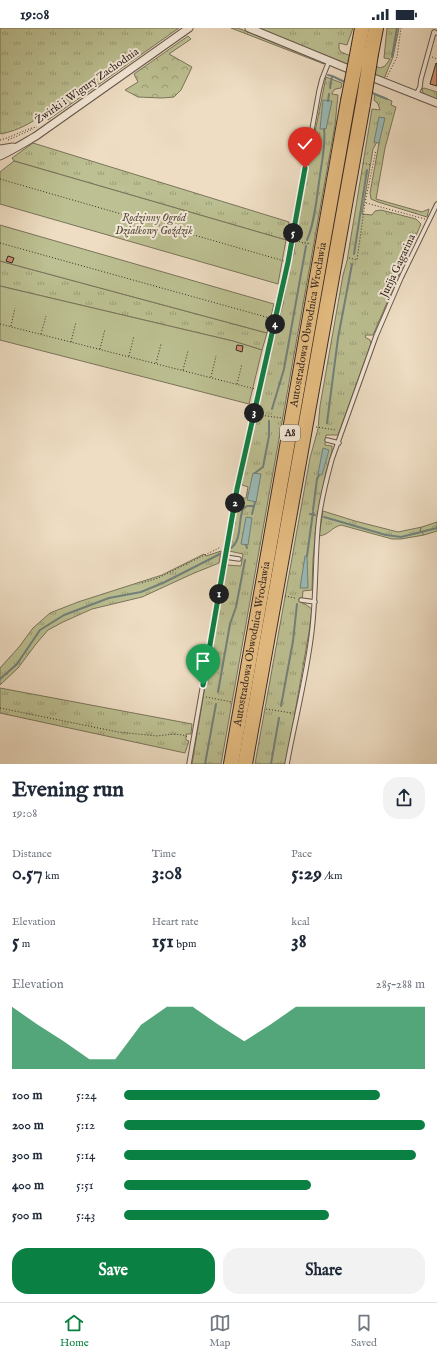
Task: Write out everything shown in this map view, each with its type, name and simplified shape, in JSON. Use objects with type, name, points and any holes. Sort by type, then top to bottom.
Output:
[{"type":"highway","name":"Autostradowa Obwodnica Wrocławia","points":[[231,764],[362,28]]},
{"type":"highway","name":"Autostradowa Obwodnica Wrocławia","points":[[245,764],[376,28]]},
{"type":"street","name":"Żwirki i Wigury Zachodnia","points":[[0,156],[14,150],[189,28]]},
{"type":"street","points":[[249,28],[437,104]]},
{"type":"street","points":[[0,149],[17,147]]},
{"type":"lane","points":[[416,95],[420,87],[434,32],[437,32]]},
{"type":"lane","points":[[189,764],[237,489],[274,330],[319,91],[329,61]]},
{"type":"lane","name":"Jurija Gagarina","points":[[287,764],[312,632],[315,602],[316,543],[320,511],[329,470],[376,336],[401,278],[437,204]]},
{"type":"lane","points":[[327,440],[339,443]]},
{"type":"lane","points":[[225,557],[239,559]]},
{"type":"lane","points":[[301,600],[315,602]]},
{"type":"path","points":[[383,82],[397,57],[402,28]]},
{"type":"path","points":[[0,141],[46,124],[49,126]]},
{"type":"path","points":[[0,141],[19,137],[27,132]]},
{"type":"path","points":[[348,258],[357,260],[365,203],[376,150]]},
{"type":"path","points":[[362,163],[372,165]]},
{"type":"path","points":[[0,179],[283,260]]},
{"type":"path","points":[[365,203],[429,220]]},
{"type":"path","points":[[292,240],[311,244]]},
{"type":"path","points":[[0,243],[270,319]]},
{"type":"path","points":[[10,326],[15,308]]},
{"type":"path","points":[[41,334],[46,316]]},
{"type":"path","points":[[71,342],[76,322]]},
{"type":"path","points":[[0,324],[253,389]]},
{"type":"path","points":[[100,350],[105,329]]},
{"type":"path","points":[[129,357],[134,336]]},
{"type":"path","points":[[156,364],[161,344]]},
{"type":"path","points":[[183,371],[188,351]]},
{"type":"path","points":[[210,378],[216,356]]},
{"type":"path","points":[[237,385],[242,364]]},
{"type":"path","points":[[254,414],[280,418]]},
{"type":"path","points":[[314,426],[343,431]]},
{"type":"path","points":[[142,584],[179,568],[207,553],[222,547],[227,547]]},
{"type":"path","points":[[284,596],[301,600]]},
{"type":"path","points":[[201,697],[233,702]]},
{"type":"path","points":[[0,708],[118,732],[157,736],[173,734],[183,735],[194,739]]},
{"type":"path","points":[[266,709],[297,714]]},
{"type":"green space","points":[[0,28],[179,28],[48,120],[44,114],[24,126],[1,134]]},
{"type":"green space","points":[[231,28],[238,28],[324,64]]},
{"type":"green space","points":[[258,28],[353,28],[347,45],[339,43],[339,49],[341,52],[380,68],[385,66],[390,59],[384,58],[387,28],[399,28],[393,57],[384,79]]},
{"type":"green space","points":[[188,36],[191,39],[169,54],[192,67],[181,90],[174,97],[138,97],[125,90],[138,82],[134,74]]},
{"type":"green space","points":[[326,77],[342,83],[341,88],[335,89],[332,93],[338,95],[335,125],[221,764],[192,764],[225,567],[227,565],[241,566],[243,554],[229,551],[238,498],[246,498],[248,487],[242,485],[242,482],[258,405],[283,303],[290,263],[294,253],[305,182]]},
{"type":"green space","points":[[424,88],[437,92],[437,100],[423,93],[422,89]]},
{"type":"green space","points":[[375,94],[392,101],[391,105],[396,107],[385,148],[376,199],[422,212],[429,209],[427,217],[371,199],[370,193],[379,143],[377,142],[373,149],[362,214],[372,215],[375,211],[381,210],[416,219],[421,224],[373,335],[366,335],[365,337],[370,340],[371,344],[338,435],[326,435],[325,445],[332,446],[332,451],[326,472],[317,518],[312,590],[303,591],[302,602],[312,609],[286,764],[255,764],[310,458],[318,429],[320,406],[343,275],[347,261],[372,109],[380,110],[378,104],[374,100]]},
{"type":"green space","points":[[353,102],[357,102],[328,273],[323,272]]},
{"type":"green space","points":[[33,143],[289,222],[286,240],[14,161],[12,158]]},
{"type":"green space","name":"Rodzinny Ogród Działkowy Goździk","points":[[14,161],[286,240],[278,284],[0,204],[0,172]]},
{"type":"green space","name":"Rodzinny Ogród Działkowy Goździk","points":[[0,225],[274,304],[267,333],[0,261]]},
{"type":"green space","points":[[0,261],[267,333],[262,350],[233,341],[0,286]]},
{"type":"green space","points":[[0,286],[233,341],[262,350],[249,404],[0,340]]},
{"type":"green space","points":[[323,511],[398,532],[422,527],[420,530],[424,535],[392,539],[341,525],[326,534],[319,536]]},
{"type":"green space","points":[[437,522],[437,531],[424,535],[420,530],[422,527]]},
{"type":"green space","points":[[221,551],[219,563],[142,597],[92,609],[48,630],[18,668],[0,685],[0,668],[19,647],[33,628],[50,613],[78,602],[162,575],[204,554],[206,556]]},
{"type":"green space","points":[[0,688],[192,724],[191,734],[186,734],[186,740],[189,741],[185,753],[0,713]]},
{"type":"water","points":[[323,100],[332,101],[326,129],[320,129]]},
{"type":"water","points":[[379,117],[385,118],[379,143],[374,142]]},
{"type":"water","points":[[323,448],[329,450],[322,475],[318,474]]},
{"type":"water","points":[[253,473],[261,474],[256,502],[247,500]]},
{"type":"water","points":[[246,517],[252,518],[248,545],[241,544]]},
{"type":"water","points":[[305,556],[307,556],[308,588],[300,588]]},
{"type":"building","points":[[436,63],[437,64],[437,86],[430,84]]},
{"type":"building","points":[[8,256],[14,258],[12,263],[6,261]]},
{"type":"building","points":[[237,345],[243,346],[242,352],[236,350]]},
{"type":"waterway","points":[[392,57],[397,28]]},
{"type":"waterway","points":[[328,75],[332,76],[330,88]]},
{"type":"waterway","points":[[332,76],[347,83]]},
{"type":"waterway","points":[[370,92],[387,99]]},
{"type":"waterway","points":[[328,101],[329,94]]},
{"type":"waterway","points":[[307,240],[310,233],[315,208],[324,146],[324,129]]},
{"type":"waterway","points":[[354,254],[367,170]]},
{"type":"waterway","points":[[272,409],[284,369],[306,246]]},
{"type":"waterway","points":[[327,423],[338,338],[352,264]]},
{"type":"waterway","points":[[255,473],[263,467],[269,436],[269,421]]},
{"type":"waterway","points":[[313,510],[317,479],[319,475]]},
{"type":"waterway","points":[[252,514],[255,502]]},
{"type":"waterway","points":[[231,548],[237,540],[243,509],[247,506],[254,506]]},
{"type":"waterway","points":[[307,556],[313,512]]},
{"type":"waterway","points":[[310,514],[315,515]]},
{"type":"waterway","points":[[324,517],[386,535],[401,537],[437,528]]},
{"type":"waterway","points":[[0,679],[17,664],[40,630],[64,615],[109,598],[141,592],[165,582],[220,554]]},
{"type":"waterway","points":[[218,692],[230,624],[236,607],[245,560]]},
{"type":"waterway","points":[[281,706],[293,641],[297,604]]},
{"type":"waterway","points":[[205,764],[216,704]]},
{"type":"waterway","points":[[271,764],[279,718]]},
{"type":"route","points":[[203,685],[237,489],[274,330],[305,168]]}]
